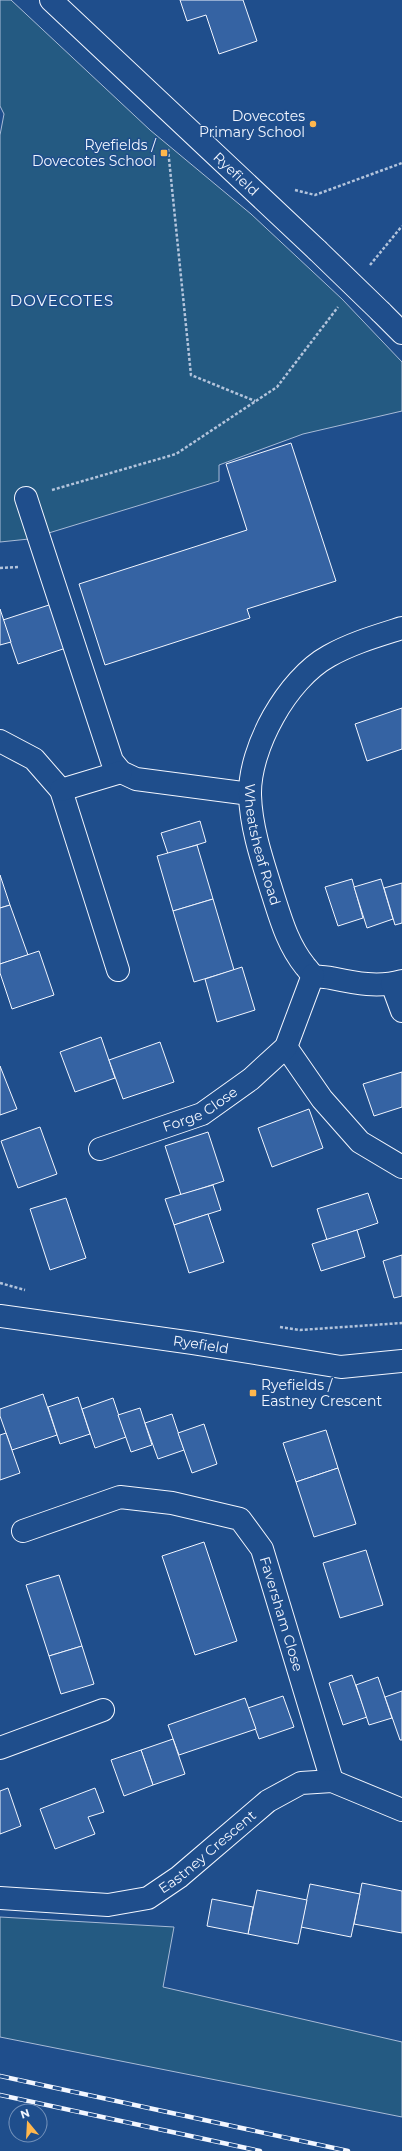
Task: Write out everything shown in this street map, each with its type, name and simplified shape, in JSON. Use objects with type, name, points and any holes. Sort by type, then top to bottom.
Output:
[{"type":"street","name":"Ryefield","points":[[52,0],[317,250],[402,333]]},
{"type":"street","points":[[26,498],[112,761],[121,772],[136,779],[250,794]]},
{"type":"street","name":"Wheatsheaf Road","points":[[313,975],[297,956],[285,932],[253,827],[250,794],[256,756],[266,728],[285,698],[305,676],[328,656],[359,642],[402,628]]},
{"type":"street","points":[[0,740],[34,759],[61,790],[118,970]]},
{"type":"street","points":[[61,790],[121,772]]},
{"type":"street","points":[[313,975],[368,986],[397,982],[402,1011]]},
{"type":"street","name":"Forge Close","points":[[100,1149],[202,1114],[251,1079],[286,1047],[313,975]]},
{"type":"street","points":[[286,1047],[322,1099],[360,1142],[402,1167]]},
{"type":"street","name":"Ryefield","points":[[0,1316],[193,1343],[341,1367],[402,1362]]},
{"type":"street","name":"Faversham Close","points":[[23,1531],[120,1497],[172,1503],[240,1519],[262,1549],[332,1781]]},
{"type":"street","points":[[0,1748],[103,1710]]},
{"type":"street","name":"Eastney Crescent","points":[[0,1898],[108,1905],[148,1898],[179,1877],[268,1801],[301,1783],[332,1781],[402,1810]]},
{"type":"path","points":[[163,104],[191,375],[255,401]]},
{"type":"path","points":[[293,190],[315,195],[402,163]]},
{"type":"path","points":[[26,498],[176,454],[277,387],[318,332]]},
{"type":"shaded area","points":[[0,0],[11,0],[150,130],[251,214],[342,299],[402,362],[402,411],[303,434],[219,465],[219,481],[29,539],[0,542],[0,135],[4,114],[0,106]]},
{"type":"shaded area","points":[[0,1917],[174,1927],[163,1987],[402,2042],[402,2117],[0,2037]]},
{"type":"building","points":[[180,0],[243,0],[257,41],[219,54],[206,15],[187,21]]},
{"type":"building","points":[[291,443],[336,581],[247,609],[250,618],[105,665],[79,584],[247,530],[226,464]]},
{"type":"building","points":[[52,604],[66,648],[18,664],[3,620]]},
{"type":"building","points":[[0,609],[11,642],[0,645]]},
{"type":"building","points":[[402,708],[402,749],[367,761],[355,724]]},
{"type":"building","points":[[200,821],[206,842],[168,854],[161,833]]},
{"type":"building","points":[[197,845],[213,899],[173,911],[157,856]]},
{"type":"building","points":[[0,875],[10,905],[0,908]]},
{"type":"building","points":[[352,879],[363,918],[338,926],[325,887]]},
{"type":"building","points":[[381,879],[393,919],[367,928],[354,887]]},
{"type":"building","points":[[402,883],[402,923],[395,925],[384,888]]},
{"type":"building","points":[[213,899],[234,970],[194,982],[173,911]]},
{"type":"building","points":[[10,905],[28,955],[0,964],[0,908]]},
{"type":"building","points":[[39,951],[54,995],[12,1009],[0,973],[0,964]]},
{"type":"building","points":[[242,967],[255,1010],[217,1022],[205,979]]},
{"type":"building","points":[[101,1037],[115,1078],[75,1092],[60,1052]]},
{"type":"building","points":[[160,1042],[174,1082],[123,1099],[109,1060]]},
{"type":"building","points":[[0,1066],[17,1109],[0,1115]]},
{"type":"building","points":[[402,1072],[402,1107],[374,1116],[363,1084]]},
{"type":"building","points":[[309,1109],[323,1148],[272,1167],[258,1128]]},
{"type":"building","points":[[40,1127],[57,1174],[18,1188],[1,1141]]},
{"type":"building","points":[[208,1132],[224,1181],[181,1195],[165,1146]]},
{"type":"building","points":[[213,1185],[221,1210],[174,1225],[165,1199]]},
{"type":"building","points":[[368,1193],[378,1223],[327,1240],[317,1209]]},
{"type":"building","points":[[66,1198],[86,1258],[50,1270],[30,1209]]},
{"type":"building","points":[[208,1214],[224,1262],[189,1273],[174,1225]]},
{"type":"building","points":[[357,1230],[365,1257],[321,1271],[312,1244]]},
{"type":"building","points":[[402,1255],[402,1296],[394,1298],[383,1261]]},
{"type":"building","points":[[43,1394],[57,1435],[12,1450],[0,1416],[0,1409]]},
{"type":"building","points":[[78,1397],[90,1434],[60,1444],[48,1407]]},
{"type":"building","points":[[113,1398],[126,1437],[95,1448],[82,1409]]},
{"type":"building","points":[[140,1408],[152,1445],[131,1452],[118,1415]]},
{"type":"building","points":[[172,1414],[184,1450],[158,1459],[145,1423]]},
{"type":"building","points":[[204,1424],[217,1464],[192,1473],[178,1433]]},
{"type":"building","points":[[326,1430],[338,1468],[296,1482],[283,1443]]},
{"type":"building","points":[[6,1433],[20,1473],[0,1480],[0,1435]]},
{"type":"building","points":[[338,1468],[356,1524],[314,1537],[296,1482]]},
{"type":"building","points":[[204,1542],[237,1641],[195,1655],[162,1556]]},
{"type":"building","points":[[366,1550],[383,1605],[340,1618],[323,1563]]},
{"type":"building","points":[[59,1575],[82,1646],[49,1656],[26,1585]]},
{"type":"building","points":[[82,1646],[94,1684],[61,1694],[49,1656]]},
{"type":"building","points":[[352,1675],[367,1717],[343,1725],[329,1683]]},
{"type":"building","points":[[378,1677],[392,1718],[369,1725],[356,1685]]},
{"type":"building","points":[[402,1691],[402,1740],[400,1740],[385,1697]]},
{"type":"building","points":[[283,1696],[294,1727],[259,1739],[248,1708]]},
{"type":"building","points":[[245,1698],[256,1729],[179,1755],[168,1725]]},
{"type":"building","points":[[173,1739],[185,1774],[153,1785],[141,1750]]},
{"type":"building","points":[[141,1750],[153,1785],[124,1796],[111,1760]]},
{"type":"building","points":[[8,1788],[21,1826],[0,1834],[0,1791]]},
{"type":"building","points":[[95,1788],[104,1812],[88,1817],[95,1834],[55,1849],[40,1809]]},
{"type":"building","points":[[362,1883],[402,1891],[402,1933],[354,1924]]},
{"type":"building","points":[[310,1884],[360,1894],[351,1937],[301,1927]]},
{"type":"building","points":[[257,1890],[307,1900],[298,1944],[248,1934]]},
{"type":"building","points":[[212,1899],[253,1907],[248,1934],[207,1926]]},
{"type":"railway","points":[[0,2076],[348,2151]]},
{"type":"railway","points":[[0,2095],[260,2151]]},
{"type":"place","name":"Dovecotes Primary School","points":[[313,124]]},
{"type":"place","name":"Ryefields / Dovecotes School","points":[[164,153]]},
{"type":"place","name":"Ryefields / Eastney Crescent","points":[[253,1393]]},
{"type":"district","name":"DOVECOTES","points":[[62,300]]}]
